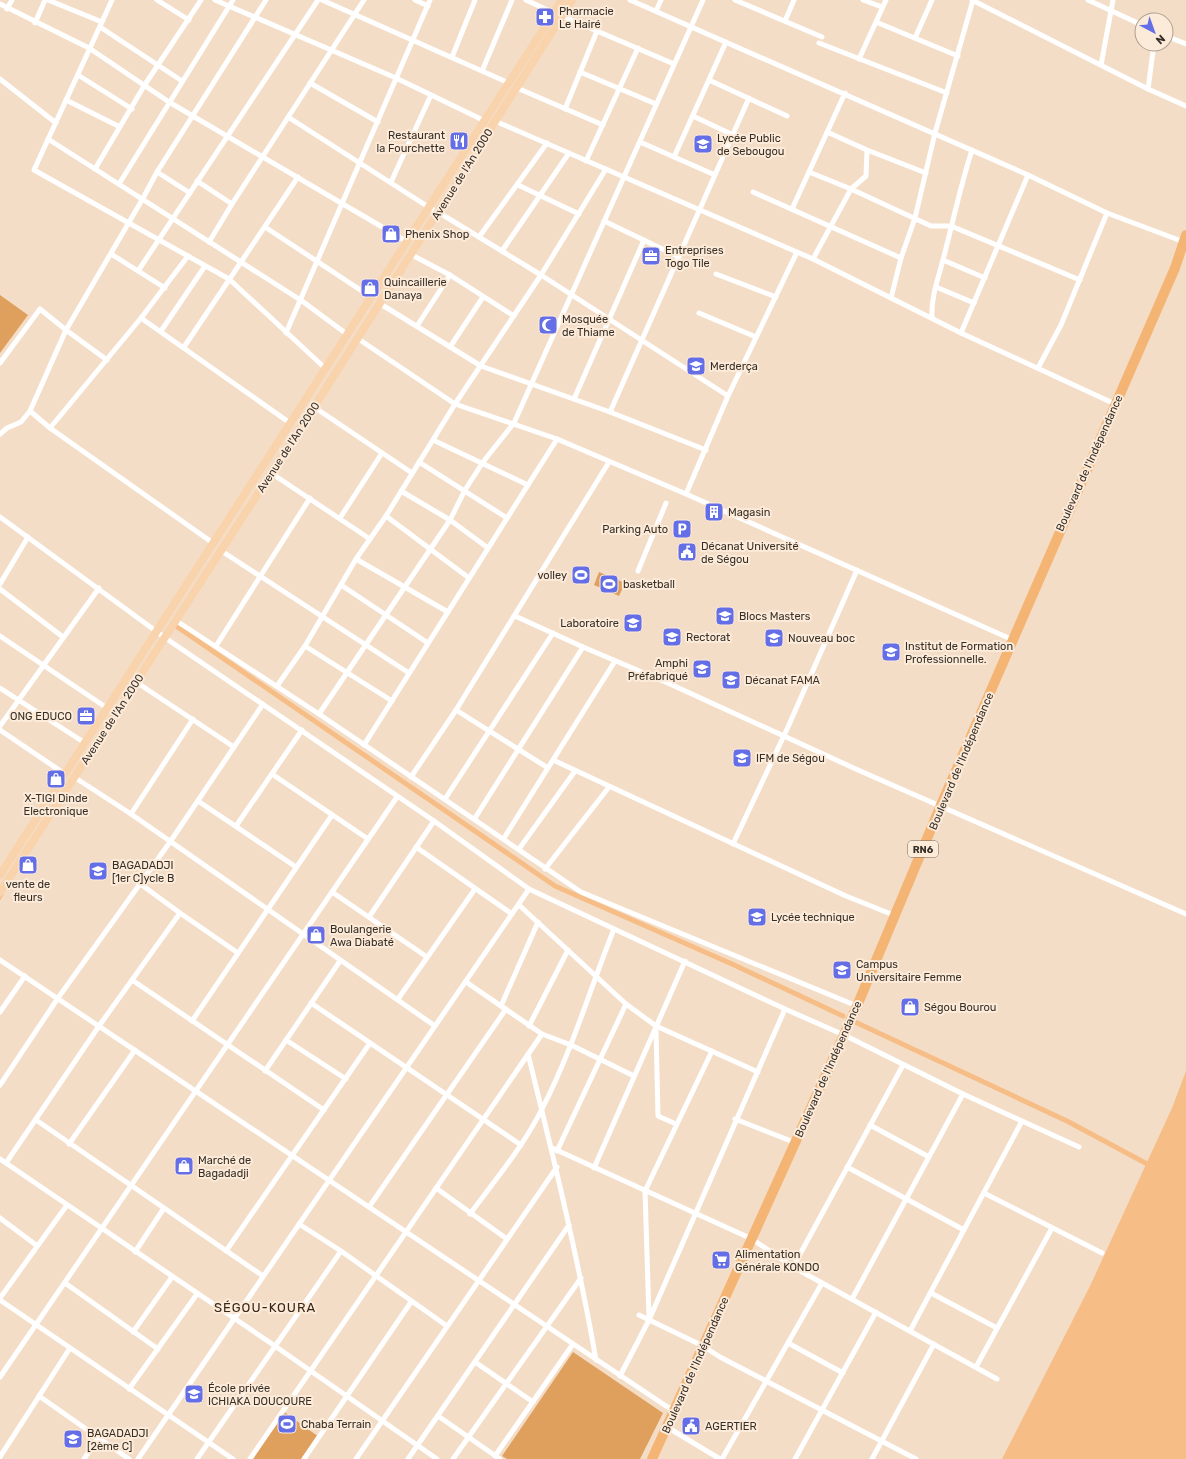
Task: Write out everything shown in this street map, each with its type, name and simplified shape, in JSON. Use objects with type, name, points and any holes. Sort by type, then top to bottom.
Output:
[{"type":"highway","name":"Boulevard de l'Indépendance","points":[[652,1459],[857,1006],[896,916],[941,805],[1175,268],[1185,239]]},
{"type":"main road","name":"Avenue de l'An 2000","points":[[1,872],[348,335],[406,242],[430,208],[562,0]]},
{"type":"main road","name":"Avenue de l'An 2000","points":[[0,892],[314,407],[572,0]]},
{"type":"street","points":[[7,9],[12,0]]},
{"type":"street","points":[[35,23],[45,0]]},
{"type":"street","points":[[48,0],[101,25],[182,81]]},
{"type":"street","points":[[112,0],[34,170],[229,279],[326,369]]},
{"type":"street","points":[[157,0],[189,20]]},
{"type":"street","points":[[95,169],[132,109],[144,86],[202,0]]},
{"type":"street","points":[[215,0],[332,49],[485,121]]},
{"type":"street","points":[[119,184],[233,0]]},
{"type":"street","points":[[0,434],[7,428],[21,422],[30,411],[66,330],[157,172],[194,116],[266,0]]},
{"type":"street","points":[[138,271],[174,219],[197,181],[318,0]]},
{"type":"street","points":[[322,0],[509,83]]},
{"type":"street","points":[[209,242],[262,157],[364,0]]},
{"type":"street","points":[[415,0],[428,6]]},
{"type":"street","points":[[286,333],[302,301],[317,262],[430,0]]},
{"type":"street","points":[[452,57],[475,0]]},
{"type":"street","points":[[482,71],[512,0]]},
{"type":"street","points":[[526,0],[554,13]]},
{"type":"street","points":[[630,0],[1028,174],[1107,214],[1185,239]]},
{"type":"street","points":[[656,11],[661,0]]},
{"type":"street","points":[[319,714],[450,520],[465,490],[483,462],[514,423],[702,0]]},
{"type":"street","points":[[735,0],[743,2],[822,37]]},
{"type":"street","points":[[785,21],[794,0]]},
{"type":"street","points":[[864,0],[882,8]]},
{"type":"street","points":[[859,59],[886,0]]},
{"type":"street","points":[[916,38],[932,0]]},
{"type":"street","points":[[891,298],[901,258],[915,218],[935,133],[973,0],[1148,89],[1186,106]]},
{"type":"street","points":[[1088,0],[1134,21]]},
{"type":"street","points":[[1101,65],[1113,0]]},
{"type":"street","points":[[0,4],[35,23],[89,48],[117,65],[144,86],[169,102],[406,242]]},
{"type":"street","points":[[562,16],[674,64]]},
{"type":"street","points":[[876,22],[958,56]]},
{"type":"street","points":[[565,109],[598,31]]},
{"type":"street","points":[[1174,39],[1186,44]]},
{"type":"street","points":[[674,157],[726,42]]},
{"type":"street","points":[[819,43],[947,93]]},
{"type":"street","points":[[586,161],[638,48]]},
{"type":"street","points":[[1148,89],[1153,52]]},
{"type":"street","points":[[580,72],[656,104]]},
{"type":"street","points":[[78,75],[132,109]]},
{"type":"street","points":[[0,79],[56,123]]},
{"type":"street","points":[[709,80],[787,116]]},
{"type":"street","points":[[310,83],[378,122]]},
{"type":"street","points":[[517,88],[603,125]]},
{"type":"street","points":[[792,209],[845,93]]},
{"type":"street","points":[[391,182],[431,95]]},
{"type":"street","points":[[610,412],[749,98]]},
{"type":"street","points":[[66,100],[120,127]]},
{"type":"street","points":[[693,116],[733,135]]},
{"type":"street","points":[[288,117],[430,208],[541,275],[641,342],[728,396]]},
{"type":"street","points":[[495,121],[814,259],[932,317],[961,333],[1115,404]]},
{"type":"street","points":[[827,132],[867,150],[926,173]]},
{"type":"street","points":[[48,139],[302,301],[348,335]]},
{"type":"street","points":[[640,142],[715,175]]},
{"type":"street","points":[[479,238],[547,143]]},
{"type":"street","points":[[814,259],[830,226],[851,189],[866,176],[867,150]]},
{"type":"street","points":[[932,317],[931,302],[943,260],[958,194],[972,150]]},
{"type":"street","points":[[502,251],[569,153]]},
{"type":"street","points":[[278,686],[305,646],[356,559],[386,516],[455,404],[541,275],[606,169]]},
{"type":"street","points":[[157,172],[190,193]]},
{"type":"street","points":[[809,172],[851,189],[931,226],[951,226],[1080,280]]},
{"type":"street","points":[[961,333],[1028,174]]},
{"type":"street","points":[[184,347],[298,178]]},
{"type":"street","points":[[197,181],[232,204]]},
{"type":"street","points":[[518,185],[579,214]]},
{"type":"street","points":[[753,192],[901,258]]},
{"type":"street","points":[[1038,368],[1061,325],[1107,214]]},
{"type":"street","points":[[604,221],[679,257]]},
{"type":"street","points":[[265,227],[371,297]]},
{"type":"street","points":[[574,399],[644,240]]},
{"type":"street","points":[[686,494],[728,396],[797,252]]},
{"type":"street","points":[[111,254],[165,288]]},
{"type":"street","points":[[410,254],[450,275],[514,316]]},
{"type":"street","points":[[50,428],[141,318],[188,256]]},
{"type":"street","points":[[943,260],[985,278]]},
{"type":"street","points":[[161,331],[205,266]]},
{"type":"street","points":[[716,274],[776,297]]},
{"type":"street","points":[[418,326],[450,275]]},
{"type":"street","points":[[936,287],[974,303]]},
{"type":"street","points":[[450,347],[483,297]]},
{"type":"street","points":[[379,303],[481,366],[610,412],[706,450]]},
{"type":"street","points":[[0,363],[40,309],[107,360]]},
{"type":"street","points":[[699,313],[756,337]]},
{"type":"street","points":[[141,318],[290,423]]},
{"type":"street","points":[[357,338],[455,404],[557,439],[686,494],[1013,640]]},
{"type":"street","points":[[314,407],[412,473]]},
{"type":"street","points":[[30,411],[50,428],[213,543]]},
{"type":"street","points":[[364,745],[557,439]]},
{"type":"street","points":[[433,440],[483,462],[528,485]]},
{"type":"street","points":[[340,518],[382,453]]},
{"type":"street","points":[[419,462],[507,518]]},
{"type":"street","points":[[411,777],[456,710],[609,462]]},
{"type":"street","points":[[271,473],[370,539]]},
{"type":"street","points":[[402,491],[450,520],[488,548]]},
{"type":"street","points":[[216,646],[310,498]]},
{"type":"street","points":[[638,571],[666,503]]},
{"type":"street","points":[[386,516],[469,578]]},
{"type":"street","points":[[0,517],[164,637],[302,730],[530,889],[785,1009],[844,1035],[963,1094],[1078,1147]]},
{"type":"street","points":[[0,584],[28,537]]},
{"type":"street","points":[[220,550],[409,673]]},
{"type":"street","points":[[356,559],[448,612]]},
{"type":"street","points":[[733,844],[857,570]]},
{"type":"street","points":[[341,585],[428,643]]},
{"type":"street","points":[[0,726],[98,588]]},
{"type":"street","points":[[0,589],[63,637]]},
{"type":"street","points":[[515,616],[670,684],[782,736],[1186,914]]},
{"type":"street","points":[[175,620],[278,686],[411,777],[475,818],[545,869],[581,892],[857,1006]]},
{"type":"street","points":[[445,799],[552,633]]},
{"type":"street","points":[[0,636],[107,708]]},
{"type":"street","points":[[305,646],[392,701]]},
{"type":"street","points":[[475,818],[583,647]]},
{"type":"street","points":[[504,838],[615,661]]},
{"type":"street","points":[[136,682],[193,718],[234,748]]},
{"type":"street","points":[[0,688],[85,743]]},
{"type":"street","points":[[0,1085],[58,998],[139,883],[170,842],[263,704]]},
{"type":"street","points":[[456,710],[548,768]]},
{"type":"street","points":[[131,814],[193,718]]},
{"type":"street","points":[[0,730],[65,774]]},
{"type":"street","points":[[236,826],[302,730]]},
{"type":"street","points":[[553,760],[733,844],[896,916]]},
{"type":"street","points":[[519,849],[574,771]]},
{"type":"street","points":[[272,774],[368,839]]},
{"type":"street","points":[[74,777],[131,814],[435,1026]]},
{"type":"street","points":[[545,869],[609,787]]},
{"type":"street","points":[[1,1373],[132,1185],[397,797]]},
{"type":"street","points":[[198,801],[296,867]]},
{"type":"street","points":[[192,1021],[332,815]]},
{"type":"street","points":[[369,917],[434,821]]},
{"type":"street","points":[[416,847],[512,914]]},
{"type":"street","points":[[1,872],[10,877]]},
{"type":"street","points":[[139,883],[238,953]]},
{"type":"street","points":[[398,999],[475,889]]},
{"type":"street","points":[[138,1459],[530,889]]},
{"type":"street","points":[[332,892],[427,957]]},
{"type":"street","points":[[519,904],[626,1004],[656,1026],[758,1072]]},
{"type":"street","points":[[6,1163],[99,1026],[180,913]]},
{"type":"street","points":[[369,1207],[504,1008],[538,922]]},
{"type":"street","points":[[470,1214],[521,1145],[542,1110],[571,1045],[595,976],[614,929]]},
{"type":"street","points":[[529,1026],[568,950]]},
{"type":"street","points":[[0,960],[596,1360],[666,1406],[675,1410]]},
{"type":"street","points":[[265,1071],[340,961]]},
{"type":"street","points":[[594,1168],[684,961]]},
{"type":"street","points":[[0,1012],[25,976]]},
{"type":"street","points":[[132,980],[324,1110]]},
{"type":"street","points":[[466,982],[542,1034],[571,1045],[634,1076]]},
{"type":"street","points":[[311,1003],[521,1145]]},
{"type":"street","points":[[555,1149],[626,1004]]},
{"type":"street","points":[[620,1376],[649,1320],[735,1119],[758,1072],[785,1009]]},
{"type":"street","points":[[656,1026],[658,1116],[676,1124]]},
{"type":"street","points":[[250,1459],[542,1034]]},
{"type":"street","points":[[286,1040],[346,1079]]},
{"type":"street","points":[[226,1251],[370,1043]]},
{"type":"street","points":[[69,1144],[135,1050]]},
{"type":"street","points":[[649,1320],[645,1191],[712,1051]]},
{"type":"street","points":[[528,1054],[542,1110],[555,1149],[557,1167],[569,1225],[582,1278],[596,1360]]},
{"type":"street","points":[[793,1267],[903,1065]]},
{"type":"street","points":[[852,1300],[963,1094]]},
{"type":"street","points":[[735,1119],[796,1143]]},
{"type":"street","points":[[36,1120],[263,1276]]},
{"type":"street","points":[[910,1331],[1022,1121]]},
{"type":"street","points":[[870,1125],[929,1157]]},
{"type":"street","points":[[555,1149],[752,1239],[793,1267],[997,1379]]},
{"type":"street","points":[[0,1159],[102,1228],[134,1252],[275,1346],[346,1397],[382,1420],[437,1459]]},
{"type":"street","points":[[356,1459],[557,1167]]},
{"type":"street","points":[[847,1167],[964,1230]]},
{"type":"street","points":[[436,1188],[470,1214],[507,1239]]},
{"type":"street","points":[[984,1193],[1102,1253]]},
{"type":"street","points":[[67,1205],[36,1245],[0,1299],[233,1459]]},
{"type":"street","points":[[134,1252],[164,1208]]},
{"type":"street","points":[[0,1219],[36,1245]]},
{"type":"street","points":[[299,1224],[341,1251],[411,1302],[447,1326]]},
{"type":"street","points":[[408,1459],[569,1225]]},
{"type":"street","points":[[976,1367],[1052,1228]]},
{"type":"street","points":[[197,1459],[341,1251]]},
{"type":"street","points":[[133,1332],[172,1277]]},
{"type":"street","points":[[453,1459],[582,1278]]},
{"type":"street","points":[[64,1283],[158,1349]]},
{"type":"street","points":[[667,1427],[721,1459],[822,1283]]},
{"type":"street","points":[[931,1293],[997,1328]]},
{"type":"street","points":[[129,1389],[197,1294]]},
{"type":"street","points":[[304,1459],[411,1302]]},
{"type":"street","points":[[795,1459],[876,1312]]},
{"type":"street","points":[[639,1315],[703,1346],[766,1381],[916,1459]]},
{"type":"street","points":[[438,1416],[498,1458],[533,1402],[573,1344]]},
{"type":"street","points":[[788,1344],[843,1373]]},
{"type":"street","points":[[872,1459],[934,1344]]},
{"type":"street","points":[[0,1457],[70,1348]]},
{"type":"street","points":[[475,1362],[533,1402]]},
{"type":"street","points":[[39,1396],[129,1459]]},
{"type":"street","points":[[84,1459],[98,1438]]},
{"type":"shaded area","points":[[0,295],[28,315],[0,353]]},
{"type":"shaded area","name":"basketball","points":[[599,572],[625,583],[619,596],[594,585]]},
{"type":"shaded area","points":[[1186,1071],[1186,1459],[1002,1459],[1090,1286],[1172,1108]]},
{"type":"shaded area","points":[[573,1352],[663,1413],[640,1459],[507,1459],[502,1456]]},
{"type":"shaded area","name":"Chaba Terrain","points":[[283,1411],[319,1437],[304,1459],[250,1459]]},
{"type":"waterway","points":[[176,626],[555,886],[732,964],[843,1016]]},
{"type":"waterway","points":[[0,899],[3,894]]},
{"type":"waterway","points":[[853,1021],[1067,1121],[1151,1166]]},
{"type":"place","name":"Pharmacie Le Hairé","points":[[545,17]]},
{"type":"place","name":"Restaurant la Fourchette","points":[[459,141]]},
{"type":"place","name":"Lycée Public de Sebougou","points":[[703,144]]},
{"type":"place","name":"Phenix Shop","points":[[391,234]]},
{"type":"place","name":"Entreprises Togo Tile","points":[[651,256]]},
{"type":"place","name":"Quincaillerie Danaya","points":[[370,288]]},
{"type":"place","name":"Mosquée de Thiame","points":[[548,325]]},
{"type":"place","name":"Merderça","points":[[696,366]]},
{"type":"place","name":"Magasin","points":[[714,512]]},
{"type":"place","name":"Parking Auto","points":[[682,529]]},
{"type":"place","name":"Décanat Université de Ségou","points":[[687,552]]},
{"type":"place","name":"volley","points":[[581,575]]},
{"type":"place","name":"basketball","points":[[609,584]]},
{"type":"place","name":"Blocs Masters","points":[[725,616]]},
{"type":"place","name":"Laboratoire","points":[[633,623]]},
{"type":"place","name":"Rectorat","points":[[672,637]]},
{"type":"place","name":"Nouveau boc","points":[[774,638]]},
{"type":"place","name":"Institut de Formation Professionnelle.","points":[[891,652]]},
{"type":"place","name":"Amphi Préfabriqué","points":[[702,669]]},
{"type":"place","name":"Décanat FAMA","points":[[731,680]]},
{"type":"place","name":"ONG EDUCO","points":[[86,716]]},
{"type":"place","name":"IFM de Ségou","points":[[742,758]]},
{"type":"place","name":"X-TIGI Dinde Electronique","points":[[56,779]]},
{"type":"place","name":"vente de fleurs","points":[[28,865]]},
{"type":"place","name":"BAGADADJI [1er C]ycle B","points":[[98,871]]},
{"type":"place","name":"Lycée technique","points":[[757,917]]},
{"type":"place","name":"Boulangerie Awa Diabaté","points":[[316,935]]},
{"type":"place","name":"Campus Universitaire Femme","points":[[842,970]]},
{"type":"place","name":"Ségou Bourou","points":[[910,1007]]},
{"type":"place","name":"Marché de Bagadadji","points":[[184,1166]]},
{"type":"place","name":"Alimentation Générale KONDO","points":[[721,1260]]},
{"type":"place","name":"École privée ICHIAKA DOUCOURE","points":[[194,1394]]},
{"type":"place","name":"Chaba Terrain","points":[[287,1424]]},
{"type":"place","name":"AGERTIER","points":[[691,1426]]},
{"type":"place","name":"BAGADADJI [2ème C]","points":[[73,1439]]},
{"type":"district","name":"SÉGOU-KOURA","points":[[265,1307]]}]
